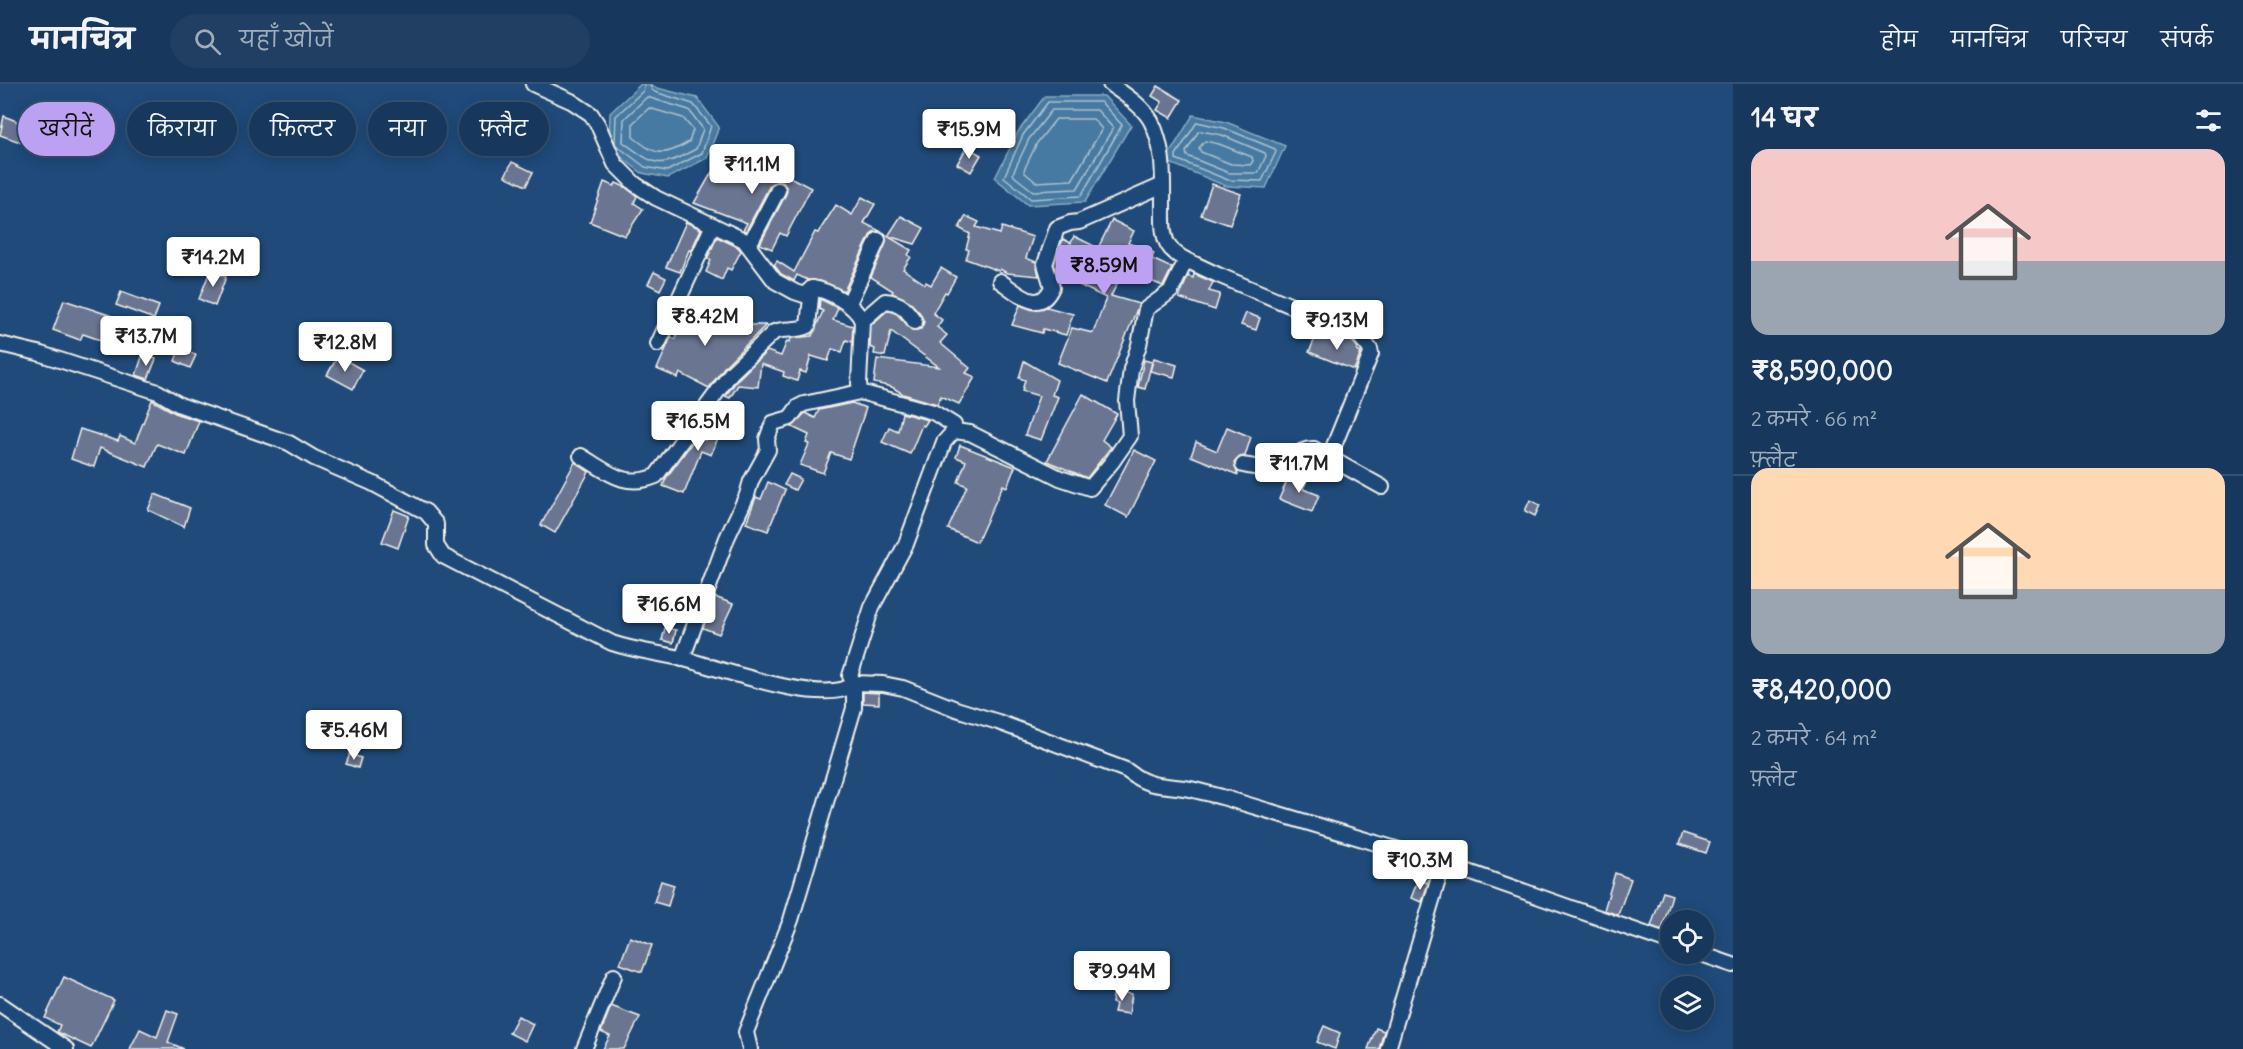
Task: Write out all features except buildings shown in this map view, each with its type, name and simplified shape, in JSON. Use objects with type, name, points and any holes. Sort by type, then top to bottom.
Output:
[{"type":"street","points":[[533,84],[571,101],[591,114],[615,164],[635,184],[656,198],[744,240],[775,281],[804,295],[812,288],[822,289],[838,300],[849,303],[860,314],[862,321],[860,392]]},
{"type":"street","points":[[1110,84],[1138,104],[1151,121],[1159,141],[1163,164],[1164,229],[1168,244],[1174,253],[1229,280],[1358,334],[1366,344],[1371,354],[1329,458]]},
{"type":"street","points":[[1000,281],[1027,299],[1042,301],[1048,296],[1052,287],[1045,264],[1057,228],[1079,222],[1163,185]]},
{"type":"street","points":[[749,245],[778,190]]},
{"type":"street","points":[[658,344],[713,225]]},
{"type":"street","points":[[849,303],[878,240]]},
{"type":"street","points":[[954,430],[970,433],[1059,478],[1090,488],[1130,436],[1127,400],[1131,369],[1139,345],[1146,309],[1171,291],[1186,260]]},
{"type":"street","points":[[581,456],[621,480],[644,481],[656,476],[731,373],[774,332],[798,330],[808,326],[812,288]]},
{"type":"street","points":[[862,321],[885,301],[905,308],[915,322]]},
{"type":"street","points":[[0,344],[38,353],[158,392],[180,405],[289,443],[314,458],[372,483],[426,512],[436,524],[438,551],[450,561],[627,648],[682,658],[773,685],[838,692],[850,688],[854,683]]},
{"type":"street","points":[[682,658],[727,538],[751,481],[768,450],[767,439],[773,423],[790,418],[798,407],[804,404],[860,392],[933,412],[954,425],[954,430],[944,442],[906,544],[872,607],[850,676],[854,683],[854,708],[791,920],[746,1032],[750,1049]]},
{"type":"street","points":[[1243,465],[1275,468],[1306,449],[1314,449],[1382,487]]},
{"type":"street","points":[[854,683],[883,684],[903,688],[1126,770],[1151,785],[1185,788],[1222,797],[1443,863],[1660,939]]},
{"type":"street","points":[[1388,1049],[1443,863]]},
{"type":"street","points":[[1714,958],[1733,965]]},
{"type":"street","points":[[584,1049],[614,976]]},
{"type":"street","points":[[0,1004],[66,1049]]},
{"type":"water","points":[[641,84],[697,98],[719,127],[707,158],[668,178],[642,173],[609,148],[610,113]]},
{"type":"water","points":[[1045,96],[1104,96],[1131,125],[1085,202],[1028,205],[995,178],[1018,132]]},
{"type":"water","points":[[1193,115],[1226,122],[1285,146],[1266,188],[1226,186],[1165,161]]}]
